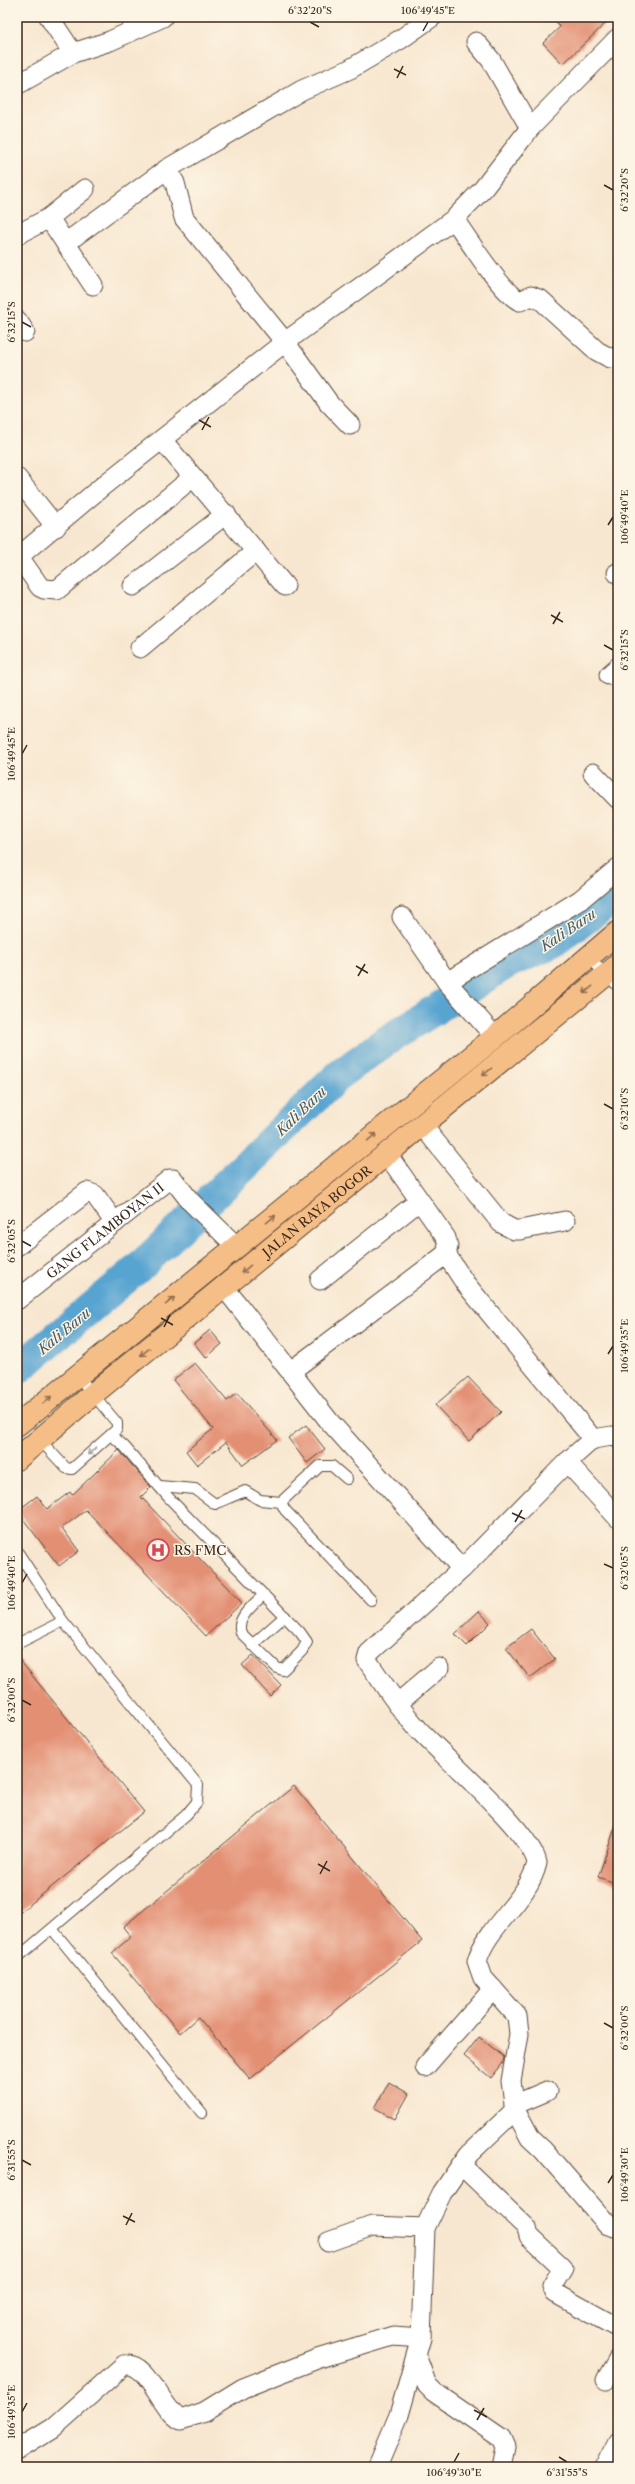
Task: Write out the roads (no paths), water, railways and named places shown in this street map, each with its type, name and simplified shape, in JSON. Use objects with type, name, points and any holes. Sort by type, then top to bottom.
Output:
[{"type":"highway","name":"JALAN RAYA BOGOR","points":[[17,1425],[77,1375],[230,1240],[489,1031],[588,957],[618,932]]},
{"type":"highway","name":"JALAN RAYA BOGOR","points":[[17,1459],[93,1394],[422,1125],[614,975]]},
{"type":"street","points":[[49,17],[73,53]]},
{"type":"street","points":[[17,85],[73,53],[110,41],[164,17]]},
{"type":"street","points":[[71,239],[167,169],[302,90],[350,68],[401,39],[432,17]]},
{"type":"street","points":[[193,477],[57,590],[44,589],[40,587],[18,557],[286,342],[454,218],[483,189],[530,128],[618,38]]},
{"type":"street","points":[[476,42],[491,60],[530,128]]},
{"type":"street","points":[[167,169],[175,183],[184,218],[286,342],[329,403],[350,425]]},
{"type":"street","points":[[17,235],[49,218],[85,189]]},
{"type":"street","points":[[49,218],[93,285]]},
{"type":"street","points":[[454,218],[502,286],[516,299],[520,301],[531,296],[536,296],[597,351],[610,358]]},
{"type":"street","points":[[162,440],[226,514],[285,586]]},
{"type":"street","points":[[17,478],[56,527]]},
{"type":"street","points":[[133,586],[226,514]]},
{"type":"street","points":[[140,648],[256,551]]},
{"type":"street","points":[[593,772],[618,799]]},
{"type":"street","points":[[450,986],[580,900],[618,868]]},
{"type":"street","points":[[402,917],[450,986],[489,1031]]},
{"type":"street","points":[[422,1125],[501,1223],[514,1230],[520,1230],[565,1221]]},
{"type":"street","points":[[291,1371],[446,1254],[448,1247],[446,1238],[387,1154]]},
{"type":"street","name":"GANG FLAMBOYAN II","points":[[20,1292],[115,1223],[170,1179],[173,1179],[190,1201],[230,1240]]},
{"type":"street","points":[[17,1246],[87,1192],[95,1195],[115,1223]]},
{"type":"street","points":[[320,1280],[419,1201]]},
{"type":"street","points":[[446,1254],[465,1283],[593,1439]]},
{"type":"street","points":[[224,1287],[329,1421],[462,1569]]},
{"type":"street","points":[[618,1438],[612,1436],[593,1439],[567,1462],[462,1569],[369,1653],[367,1660],[397,1704],[514,1827],[531,1847],[536,1857],[537,1863],[531,1880],[480,1951],[477,1961],[479,1970],[493,1989],[517,2016],[519,2034],[511,2082],[515,2108],[530,2138],[543,2150],[608,2225],[618,2228]]},
{"type":"street","points":[[567,1462],[618,1518]]},
{"type":"street","points":[[397,1704],[439,1668]]},
{"type":"street","points":[[425,2067],[493,1989]]},
{"type":"street","points":[[377,2467],[399,2415],[417,2358],[421,2338],[425,2228],[442,2193],[469,2154],[515,2108],[547,2091]]},
{"type":"street","points":[[461,2165],[528,2228],[530,2238],[563,2268],[552,2286],[555,2293],[618,2328]]},
{"type":"street","points":[[328,2242],[372,2226],[425,2228]]},
{"type":"street","points":[[17,2450],[53,2428],[124,2364],[130,2364],[137,2367],[147,2377],[174,2417],[181,2420],[204,2412],[243,2388],[310,2362],[393,2336],[421,2338]]},
{"type":"street","points":[[417,2358],[427,2385],[434,2392],[501,2438],[505,2446],[501,2467]]},
{"type":"street","points":[[606,2380],[618,2359]]},
{"type":"street","points":[[605,2467],[617,2445]]},
{"type":"lane","points":[[588,957],[614,975]]},
{"type":"lane","points":[[40,1440],[66,1468],[72,1470],[117,1429],[117,1423],[77,1375]]},
{"type":"lane","points":[[111,1434],[159,1486],[285,1616],[307,1642],[289,1666],[284,1670],[277,1668],[241,1633],[238,1628],[240,1620],[264,1595]]},
{"type":"lane","points":[[159,1486],[195,1489],[215,1504],[245,1491],[260,1500],[281,1502],[320,1466],[332,1466],[347,1479]]},
{"type":"lane","points":[[281,1502],[285,1510],[371,1600]]},
{"type":"lane","points":[[17,1551],[63,1621],[198,1785],[197,1802],[186,1815],[53,1930],[17,1958]]},
{"type":"lane","points":[[252,1644],[285,1616]]},
{"type":"lane","points":[[17,1644],[63,1621]]},
{"type":"lane","points":[[53,1930],[202,2113]]},
{"type":"waterway","name":"Kali Baru","points":[[17,1370],[142,1265],[339,1075],[383,1043],[508,963],[552,944],[618,895]]},
{"type":"place","name":"RS FMC","points":[[158,1550]]}]
